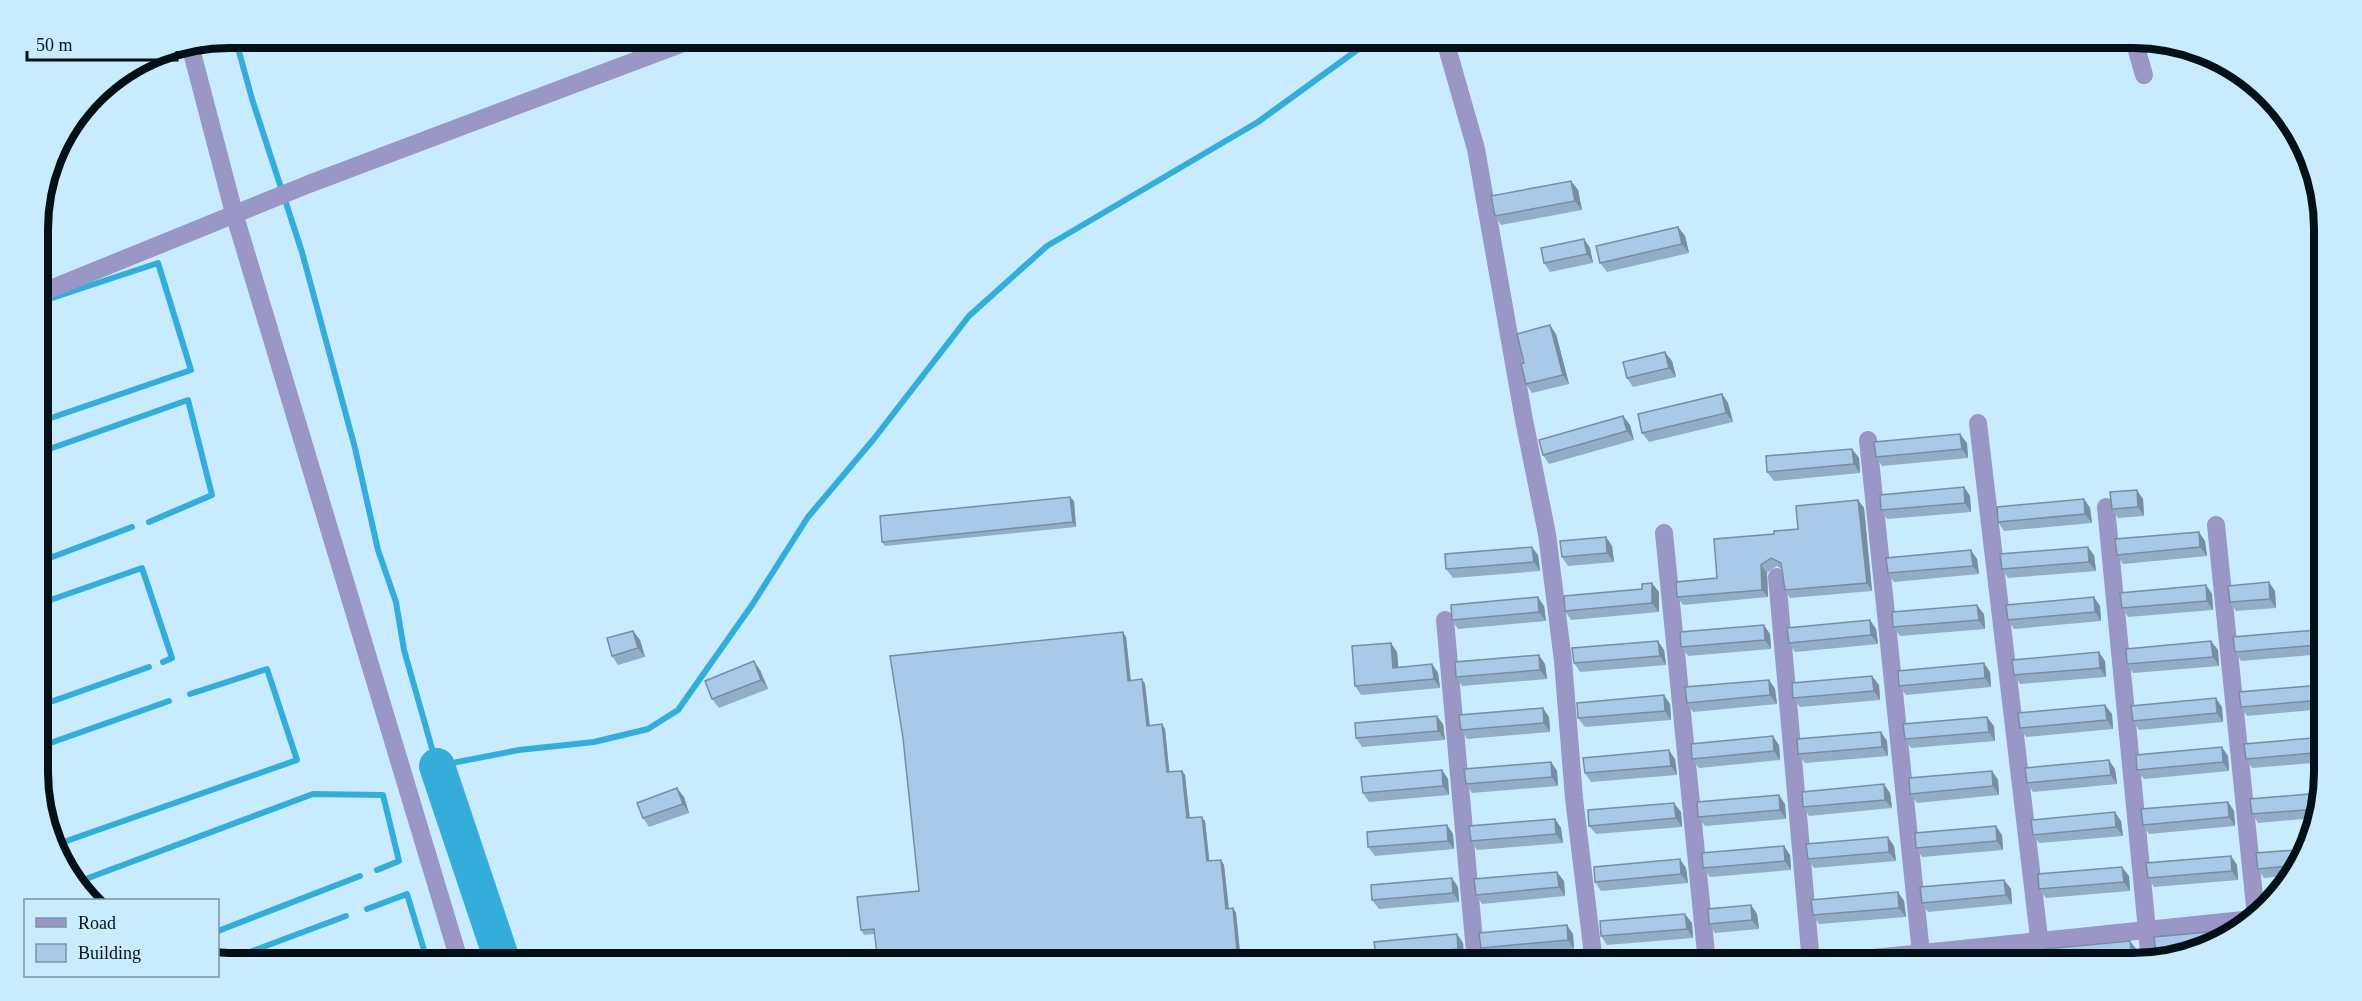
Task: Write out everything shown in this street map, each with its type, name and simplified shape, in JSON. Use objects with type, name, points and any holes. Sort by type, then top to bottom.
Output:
[{"type":"street","points":[[48,290],[270,199],[672,48]]},
{"type":"street","points":[[1447,48],[1476,149],[1524,420],[1547,534],[1563,661],[1574,798],[1593,953]]},
{"type":"street","points":[[2136,48],[2144,75]]},
{"type":"street","points":[[192,52],[234,213],[457,953]]},
{"type":"street","points":[[1978,423],[2041,953]]},
{"type":"street","points":[[1868,440],[1921,953]]},
{"type":"street","points":[[2106,507],[2149,952]]},
{"type":"street","points":[[2216,525],[2253,907]]},
{"type":"street","points":[[1664,533],[1706,953]]},
{"type":"street","points":[[1777,577],[1810,953]]},
{"type":"street","points":[[1445,620],[1475,953]]},
{"type":"street","points":[[1957,953],[2040,941],[2239,919]]},
{"type":"building","points":[[1571,181],[1575,201],[1495,216],[1491,196]]},
{"type":"building","points":[[1678,227],[1682,244],[1600,263],[1596,246]]},
{"type":"building","points":[[1584,239],[1587,254],[1544,263],[1541,248]]},
{"type":"building","points":[[1550,325],[1563,375],[1526,384],[1517,334]]},
{"type":"building","points":[[1665,352],[1669,368],[1627,378],[1623,362]]},
{"type":"building","points":[[1722,394],[1726,413],[1642,433],[1638,414]]},
{"type":"building","points":[[1623,416],[1627,431],[1543,455],[1539,440]]},
{"type":"building","points":[[1960,434],[1962,449],[1876,457],[1874,442]]},
{"type":"building","points":[[1852,449],[1854,464],[1767,472],[1766,456]]},
{"type":"building","points":[[1964,487],[1965,503],[1881,510],[1880,495]]},
{"type":"building","points":[[2137,490],[2138,507],[2112,509],[2110,492]]},
{"type":"building","points":[[1070,497],[1073,522],[882,542],[880,516]]},
{"type":"building","points":[[2084,499],[2085,514],[1998,522],[1997,507]]},
{"type":"building","points":[[1858,500],[1867,583],[1785,590],[1781,563],[1771,558],[1761,565],[1762,590],[1677,597],[1676,582],[1717,578],[1714,539],[1774,534],[1774,531],[1798,529],[1796,506]]},
{"type":"building","points":[[2199,532],[2200,547],[2117,555],[2115,539]]},
{"type":"building","points":[[1606,537],[1607,553],[1562,557],[1560,541]]},
{"type":"building","points":[[1532,547],[1534,562],[1446,569],[1445,554]]},
{"type":"building","points":[[2088,547],[2089,562],[2002,569],[2000,554]]},
{"type":"building","points":[[1971,550],[1973,566],[1888,573],[1886,558]]},
{"type":"building","points":[[2269,582],[2270,599],[2230,602],[2228,586]]},
{"type":"building","points":[[1652,583],[1652,603],[1565,611],[1564,596],[1642,589],[1642,584]]},
{"type":"building","points":[[2206,585],[2207,601],[2122,608],[2120,593]]},
{"type":"building","points":[[1538,597],[1539,612],[1452,620],[1451,605]]},
{"type":"building","points":[[2094,597],[2095,612],[2008,620],[2006,605]]},
{"type":"building","points":[[1977,605],[1979,620],[1893,627],[1892,612]]},
{"type":"building","points":[[1870,620],[1871,635],[1789,643],[1787,628]]},
{"type":"building","points":[[1764,625],[1765,640],[1681,647],[1680,632]]},
{"type":"building","points":[[2314,630],[2314,645],[2235,652],[2233,637]]},
{"type":"building","points":[[633,631],[638,648],[612,656],[607,638]]},
{"type":"building","points":[[1123,632],[1128,681],[1142,679],[1147,726],[1162,724],[1167,772],[1182,771],[1187,818],[1202,817],[1207,861],[1221,860],[1226,909],[1233,908],[1237,953],[877,953],[874,929],[861,930],[857,897],[919,891],[903,738],[890,656]]},
{"type":"building","points":[[1658,641],[1660,656],[1574,663],[1572,648]]},
{"type":"building","points":[[2211,641],[2213,657],[2127,664],[2126,649]]},
{"type":"building","points":[[1391,643],[1393,668],[1432,664],[1434,679],[1355,686],[1352,646]]},
{"type":"building","points":[[2099,652],[2100,668],[2014,675],[2012,660]]},
{"type":"building","points":[[1539,655],[1540,670],[1456,677],[1455,662]]},
{"type":"building","points":[[754,661],[761,680],[712,699],[705,681]]},
{"type":"building","points":[[1984,663],[1985,678],[1899,686],[1898,671]]},
{"type":"building","points":[[1872,676],[1874,691],[1793,698],[1792,683]]},
{"type":"building","points":[[1769,680],[1770,695],[1687,703],[1685,687]]},
{"type":"building","points":[[2314,686],[2314,701],[2241,707],[2239,692]]},
{"type":"building","points":[[1664,695],[1665,711],[1578,718],[1577,703]]},
{"type":"building","points":[[2216,698],[2217,713],[2133,721],[2131,706]]},
{"type":"building","points":[[2105,705],[2107,720],[2020,728],[2018,713]]},
{"type":"building","points":[[1543,708],[1544,723],[1461,730],[1459,715]]},
{"type":"building","points":[[1437,716],[1438,731],[1356,738],[1355,723]]},
{"type":"building","points":[[1987,717],[1989,732],[1905,739],[1903,724]]},
{"type":"building","points":[[1881,732],[1882,747],[1798,754],[1797,739]]},
{"type":"building","points":[[1773,736],[1774,751],[1692,759],[1691,744]]},
{"type":"building","points":[[2314,738],[2314,753],[2246,759],[2244,744]]},
{"type":"building","points":[[2222,747],[2223,762],[2137,770],[2136,755]]},
{"type":"building","points":[[1669,750],[1671,766],[1585,773],[1583,758]]},
{"type":"building","points":[[2109,760],[2111,775],[2027,783],[2025,768]]},
{"type":"building","points":[[1551,762],[1552,777],[1466,784],[1464,769]]},
{"type":"building","points":[[1442,770],[1443,786],[1363,793],[1361,777]]},
{"type":"building","points":[[1992,771],[1993,786],[1910,794],[1909,778]]},
{"type":"building","points":[[1884,784],[1885,800],[1803,807],[1802,792]]},
{"type":"building","points":[[677,788],[683,804],[643,818],[637,803]]},
{"type":"building","points":[[2313,794],[2310,810],[2252,814],[2250,799]]},
{"type":"building","points":[[1779,795],[1780,810],[1698,817],[1697,802]]},
{"type":"building","points":[[2228,802],[2229,817],[2143,825],[2141,809]]},
{"type":"building","points":[[1674,803],[1676,818],[1589,826],[1588,810]]},
{"type":"building","points":[[2115,812],[2116,827],[2033,835],[2031,820]]},
{"type":"building","points":[[1555,819],[1556,834],[1471,841],[1469,826]]},
{"type":"building","points":[[1447,825],[1448,841],[1368,847],[1367,832]]},
{"type":"building","points":[[1996,826],[1997,841],[1916,848],[1915,833]]},
{"type":"building","points":[[1888,837],[1889,852],[1808,859],[1806,844]]},
{"type":"building","points":[[1784,846],[1785,861],[1703,868],[1702,853]]},
{"type":"building","points":[[2296,850],[2288,866],[2258,869],[2256,853]]},
{"type":"building","points":[[2231,856],[2232,871],[2148,878],[2146,863]]},
{"type":"building","points":[[1680,859],[1681,874],[1595,882],[1594,867]]},
{"type":"building","points":[[2122,867],[2124,882],[2039,889],[2038,874]]},
{"type":"building","points":[[1557,872],[1559,887],[1476,895],[1474,879]]},
{"type":"building","points":[[1452,878],[1453,893],[1372,900],[1371,885]]},
{"type":"building","points":[[2004,880],[2006,895],[1922,903],[1920,887]]},
{"type":"building","points":[[1898,892],[1899,908],[1813,915],[1811,900]]},
{"type":"building","points":[[1751,905],[1752,920],[1709,924],[1708,909]]},
{"type":"building","points":[[1685,914],[1687,929],[1601,936],[1600,921]]},
{"type":"building","points":[[1567,925],[1568,940],[1481,948],[1479,933]]},
{"type":"building","points":[[2218,931],[2191,943],[2156,952],[2154,937]]},
{"type":"building","points":[[1457,934],[1458,949],[1417,953],[1375,953],[1374,942]]},
{"type":"building","points":[[2130,941],[2132,953],[2045,953],[2046,949]]},
{"type":"waterway","points":[[238,48],[252,99],[302,252],[355,448],[378,550],[396,602],[404,650],[437,766],[519,750],[594,742],[648,729],[678,710],[752,605],[808,517],[873,440],[969,316],[1047,246],[1258,122],[1360,48]]},
{"type":"waterway","points":[[48,419],[191,370],[158,263],[49,299]]},
{"type":"waterway","points":[[48,449],[188,400],[212,495],[149,522]]},
{"type":"waterway","points":[[48,559],[132,527]]},
{"type":"waterway","points":[[48,601],[142,568],[172,658],[163,662]]},
{"type":"waterway","points":[[48,703],[149,667]]},
{"type":"waterway","points":[[63,842],[297,760],[267,669],[190,694]]},
{"type":"waterway","points":[[48,744],[169,701]]},
{"type":"waterway","points":[[437,766],[500,953]]},
{"type":"waterway","points":[[84,880],[313,794],[383,795],[399,861],[377,870]]},
{"type":"waterway","points":[[219,931],[360,876]]},
{"type":"waterway","points":[[367,909],[407,894],[425,953]]},
{"type":"waterway","points":[[247,953],[346,916]]}]
